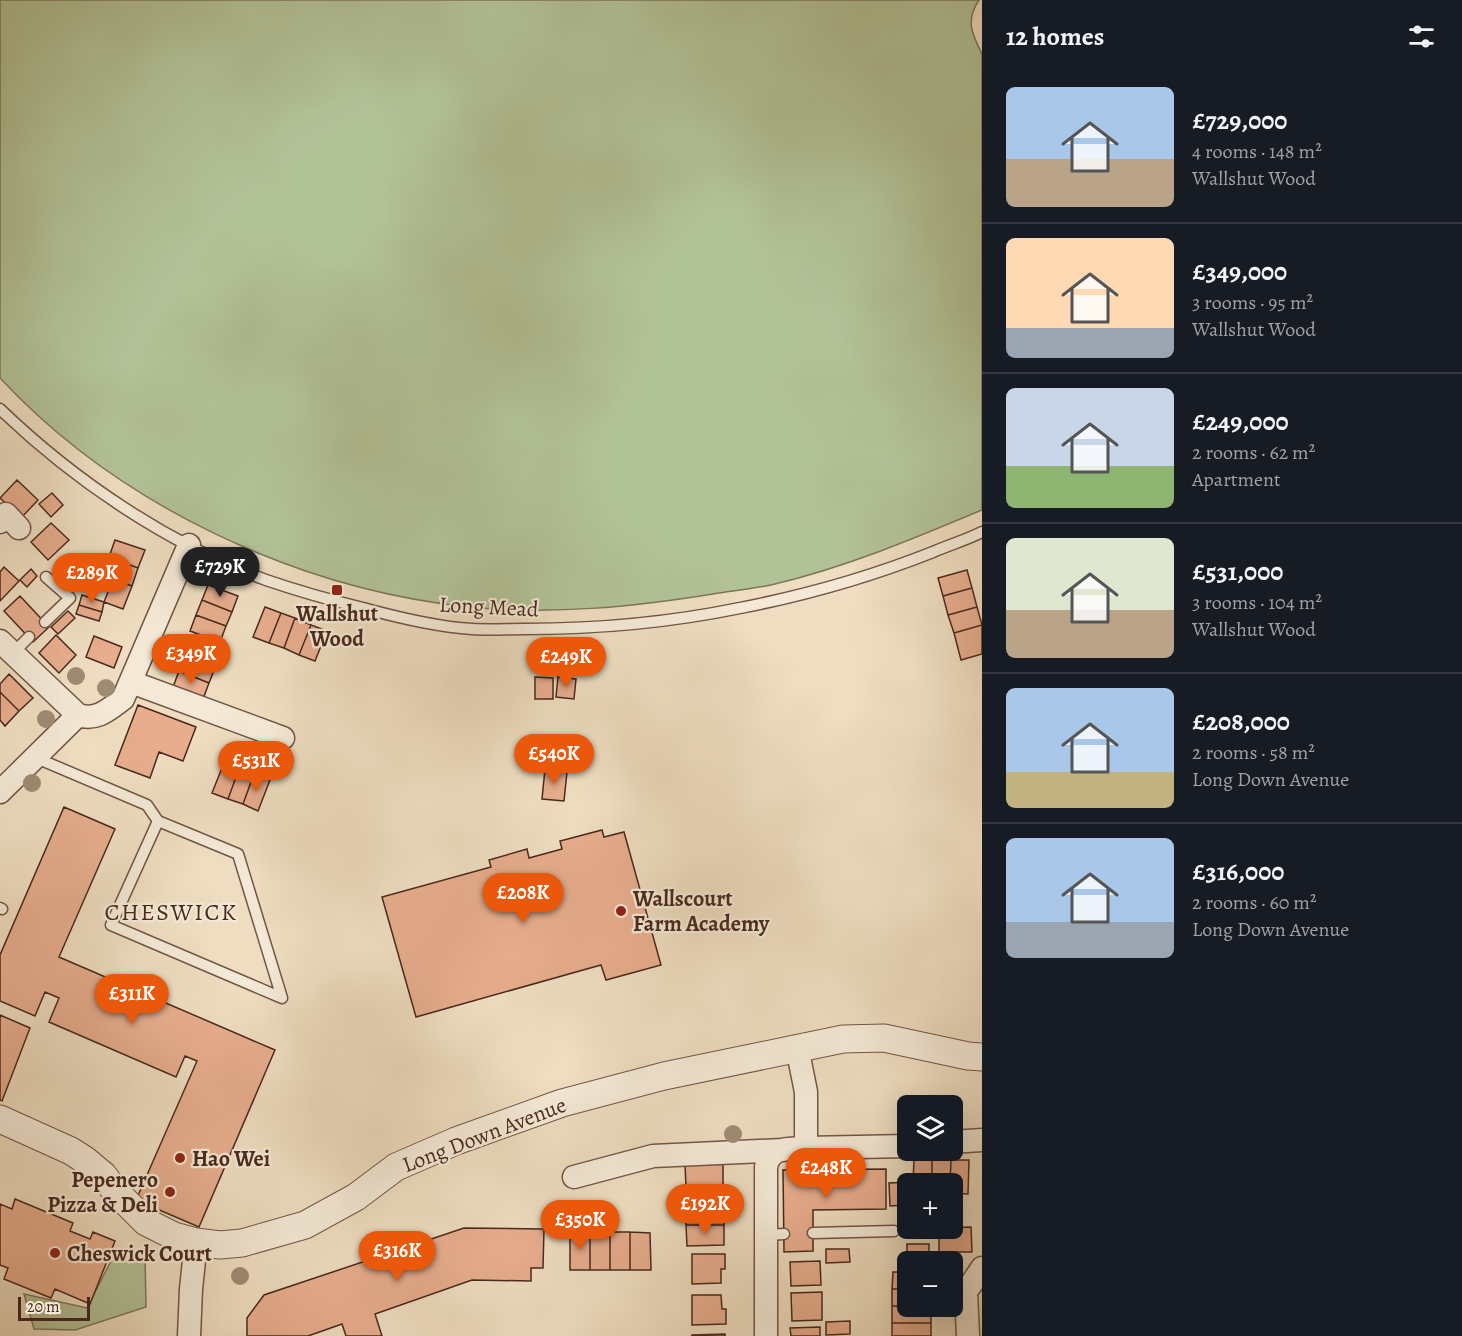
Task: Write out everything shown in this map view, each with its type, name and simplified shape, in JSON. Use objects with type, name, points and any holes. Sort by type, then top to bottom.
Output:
[{"type":"street","points":[[14,644],[78,715],[88,718],[104,713],[123,699],[189,545]]},
{"type":"street","points":[[131,682],[283,738]]},
{"type":"street","points":[[0,792],[78,715]]},
{"type":"street","name":"Long Down Avenue","points":[[0,1119],[71,1151],[103,1175],[116,1192],[146,1222],[174,1236],[220,1245],[242,1243],[304,1224],[356,1197],[396,1167],[456,1141],[562,1103],[664,1076],[843,1039],[884,1038],[982,1057]]},
{"type":"street","points":[[795,1149],[806,1092],[797,1047]]},
{"type":"street","points":[[963,1141],[982,1140]]},
{"type":"street","points":[[574,1177],[653,1156],[897,1146]]},
{"type":"street","points":[[766,1336],[775,1234],[766,1167],[768,1158],[774,1152],[795,1149]]},
{"type":"street","points":[[189,1336],[196,1242]]},
{"type":"street","points":[[968,1336],[966,1292],[982,1268]]},
{"type":"lane","name":"Long Mead","points":[[0,410],[99,490],[189,545],[265,579],[323,598],[389,615],[471,629],[566,629],[647,624],[787,599],[857,580],[982,532]]},
{"type":"lane","points":[[45,577],[70,598],[45,622]]},
{"type":"lane","points":[[34,757],[147,805],[158,821],[238,854],[282,998],[111,925],[158,821]]},
{"type":"lane","points":[[813,1233],[894,1231]]},
{"type":"green space","points":[[0,0],[979,0],[971,21],[973,34],[982,54],[982,510],[852,561],[771,585],[653,603],[561,610],[469,607],[404,597],[340,581],[276,560],[214,533],[155,502],[99,465],[47,424],[0,378]]},
{"type":"green space","points":[[116,1251],[145,1257],[146,1307],[75,1330],[34,1329],[24,1294],[87,1308]]},
{"type":"building","points":[[17,480],[38,500],[21,518],[0,498]]},
{"type":"building","points":[[52,493],[63,505],[51,517],[39,504]]},
{"type":"building","points":[[51,523],[69,540],[48,560],[31,542]]},
{"type":"building","points":[[115,540],[145,550],[138,568],[109,557]]},
{"type":"building","points":[[109,557],[138,568],[132,586],[102,575]]},
{"type":"building","points":[[4,567],[19,581],[0,601],[0,572]]},
{"type":"building","points":[[31,569],[37,576],[27,587],[20,580]]},
{"type":"building","points":[[967,570],[972,588],[943,596],[938,578]]},
{"type":"building","points":[[113,579],[132,586],[123,609],[104,602]]},
{"type":"building","points":[[208,585],[238,596],[232,612],[202,600]]},
{"type":"building","points":[[972,588],[977,607],[948,615],[943,596]]},
{"type":"building","points":[[82,595],[104,602],[102,612],[79,605]]},
{"type":"building","points":[[20,596],[49,627],[33,642],[4,611]]},
{"type":"building","points":[[202,600],[232,612],[226,626],[196,615]]},
{"type":"building","points":[[79,605],[102,612],[99,621],[76,614]]},
{"type":"building","points":[[265,607],[281,613],[269,643],[253,637]]},
{"type":"building","points":[[977,607],[982,625],[954,633],[948,615]]},
{"type":"building","points":[[68,611],[75,618],[58,634],[51,627]]},
{"type":"building","points":[[281,613],[295,618],[284,648],[269,643]]},
{"type":"building","points":[[196,615],[226,626],[220,642],[190,631]]},
{"type":"building","points":[[295,618],[311,625],[299,655],[284,648]]},
{"type":"building","points":[[311,625],[327,631],[315,661],[299,655]]},
{"type":"building","points":[[982,625],[982,654],[961,660],[954,633]]},
{"type":"building","points":[[56,635],[76,655],[59,673],[39,653]]},
{"type":"building","points":[[94,636],[122,647],[114,668],[86,657]]},
{"type":"building","points":[[191,641],[221,653],[215,668],[185,657]]},
{"type":"building","points":[[185,657],[215,668],[209,683],[179,671]]},
{"type":"building","points":[[179,671],[209,683],[203,699],[173,687]]},
{"type":"building","points":[[9,674],[33,698],[19,711],[0,692],[0,684]]},
{"type":"building","points":[[535,677],[553,678],[553,699],[535,699]]},
{"type":"building","points":[[558,677],[576,679],[574,699],[556,697]]},
{"type":"building","points":[[0,692],[19,711],[5,726],[0,720]]},
{"type":"building","points":[[138,705],[196,727],[183,761],[159,752],[150,778],[115,765]]},
{"type":"building","points":[[224,763],[239,769],[228,799],[212,793]]},
{"type":"building","points":[[239,769],[254,774],[243,804],[228,799]]},
{"type":"building","points":[[545,769],[567,772],[564,801],[542,799]]},
{"type":"building","points":[[254,774],[270,780],[258,811],[243,804]]},
{"type":"building","points":[[64,807],[115,829],[59,957],[275,1050],[199,1227],[136,1200],[197,1061],[185,1056],[176,1077],[49,1022],[59,998],[45,992],[35,1016],[0,1001],[0,955]]},
{"type":"building","points":[[602,830],[604,837],[624,832],[661,965],[606,980],[601,965],[416,1017],[382,897],[491,867],[489,860],[527,849],[529,858],[562,849],[560,841]]},
{"type":"building","points":[[0,1015],[30,1028],[2,1101],[0,1100]]},
{"type":"building","points":[[969,1160],[968,1194],[963,1194],[963,1173],[950,1173],[951,1161]]},
{"type":"building","points":[[914,1161],[932,1161],[932,1173],[913,1173]]},
{"type":"building","points":[[932,1161],[951,1161],[950,1173],[932,1173]]},
{"type":"building","points":[[723,1164],[723,1185],[686,1186],[685,1165]]},
{"type":"building","points":[[886,1169],[886,1209],[813,1210],[813,1251],[784,1252],[783,1170]]},
{"type":"building","points":[[889,1183],[897,1183],[897,1206],[890,1206]]},
{"type":"building","points":[[723,1185],[724,1205],[686,1206],[686,1186]]},
{"type":"building","name":"Cheswick Court","points":[[15,1199],[73,1223],[70,1231],[90,1239],[93,1232],[115,1241],[90,1304],[55,1289],[51,1298],[4,1279],[8,1268],[0,1265],[0,1204],[12,1209]]},
{"type":"building","points":[[724,1205],[724,1225],[686,1225],[686,1206]]},
{"type":"building","points":[[686,1225],[724,1225],[724,1245],[687,1246]]},
{"type":"building","points":[[963,1227],[971,1227],[972,1252],[939,1251],[939,1239],[963,1239]]},
{"type":"building","points":[[464,1228],[544,1229],[543,1268],[531,1268],[531,1281],[472,1280],[375,1314],[382,1336],[346,1336],[342,1324],[308,1336],[247,1336],[247,1318],[264,1295]]},
{"type":"building","points":[[570,1232],[590,1233],[590,1270],[570,1270]]},
{"type":"building","points":[[610,1232],[630,1232],[630,1270],[610,1270]]},
{"type":"building","points":[[610,1232],[610,1270],[590,1270],[590,1233]]},
{"type":"building","points":[[630,1232],[650,1233],[651,1270],[630,1270]]},
{"type":"building","points":[[907,1244],[929,1244],[929,1251],[907,1251]]},
{"type":"building","points":[[826,1249],[849,1249],[850,1262],[826,1263]]},
{"type":"building","points":[[692,1254],[725,1254],[725,1269],[721,1269],[721,1283],[692,1284]]},
{"type":"building","points":[[820,1261],[821,1285],[791,1286],[790,1262]]},
{"type":"building","points":[[893,1272],[897,1272],[897,1289],[892,1289]]},
{"type":"building","points":[[892,1289],[897,1289],[897,1306],[892,1306]]},
{"type":"building","points":[[822,1292],[822,1320],[792,1321],[791,1293]]},
{"type":"building","points":[[692,1295],[721,1295],[722,1309],[726,1309],[726,1324],[692,1325]]},
{"type":"building","points":[[892,1306],[897,1306],[897,1317],[931,1317],[931,1323],[892,1323]]},
{"type":"building","points":[[850,1321],[850,1334],[826,1335],[826,1322]]},
{"type":"building","points":[[892,1323],[931,1323],[931,1336],[892,1336]]},
{"type":"building","points":[[820,1327],[820,1336],[791,1336],[790,1328]]},
{"type":"building","points":[[725,1334],[725,1336],[692,1336],[692,1335]]},
{"type":"place","name":"Wallshut Wood","points":[[337,590]]},
{"type":"place","name":"Wallscourt Farm Academy","points":[[621,911]]},
{"type":"place","name":"Hao Wei","points":[[180,1158]]},
{"type":"place","name":"Pepenero Pizza & Deli","points":[[170,1192]]},
{"type":"place","name":"Cheswick Court","points":[[55,1253]]},
{"type":"district","name":"CHESWICK","points":[[171,912]]}]
